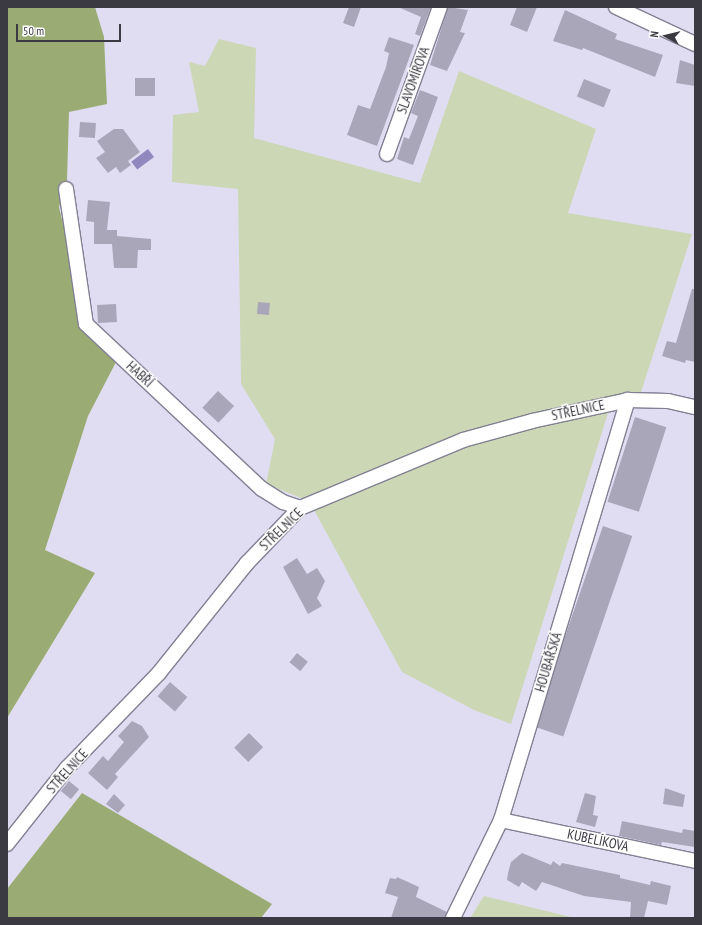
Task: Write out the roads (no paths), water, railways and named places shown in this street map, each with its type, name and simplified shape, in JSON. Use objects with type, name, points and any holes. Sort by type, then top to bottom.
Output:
[{"type":"street","name":"SLAVOMÍROVA","points":[[387,154],[440,7]]},
{"type":"street","points":[[616,7],[695,44]]},
{"type":"street","name":"HABŘÍ","points":[[66,189],[86,324],[262,489],[283,502],[300,508]]},
{"type":"street","name":"STŘELNICE","points":[[7,844],[66,768],[159,673],[247,563],[300,508],[463,440],[628,400],[668,401],[695,407]]},
{"type":"street","name":"HOUBAŘSKÁ","points":[[453,918],[501,820],[628,400]]},
{"type":"street","name":"KUBELÍKOVA","points":[[501,820],[695,861]]}]
